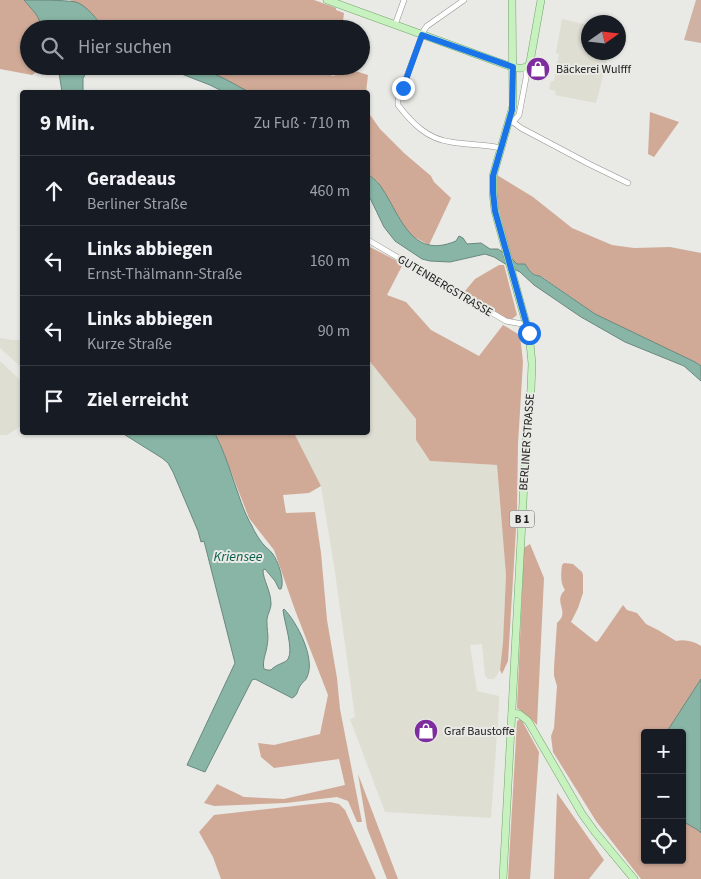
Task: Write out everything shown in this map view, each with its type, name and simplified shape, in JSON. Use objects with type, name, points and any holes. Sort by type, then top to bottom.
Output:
[{"type":"main road","points":[[327,0],[523,69],[530,62],[541,0]]},
{"type":"main road","name":"BERLINER STRASSE","points":[[512,0],[513,106],[511,122],[493,176],[493,192],[495,211],[526,323],[531,349],[532,373],[512,713]]},
{"type":"main road","points":[[512,713],[519,714],[528,721],[582,814],[634,879]]},
{"type":"main road","name":"B 1","points":[[503,879],[512,713]]},
{"type":"street","points":[[395,25],[404,0]]},
{"type":"street","points":[[464,0],[427,26],[397,103],[425,133],[435,138],[448,142],[482,144],[501,148]]},
{"type":"street","points":[[526,68],[519,115],[511,122],[628,183]]},
{"type":"street","name":"GUTENBERGSTRASSE","points":[[370,241],[495,316],[513,323],[526,323]]},
{"type":"shaded area","points":[[0,0],[24,0],[39,20],[20,20],[20,73],[0,69]]},
{"type":"shaded area","points":[[70,0],[314,0],[344,13],[343,20],[97,20]]},
{"type":"shaded area","points":[[696,0],[701,0],[701,43],[684,40]]},
{"type":"shaded area","points":[[562,19],[581,23],[581,60],[607,60],[596,103],[555,95],[556,91],[549,89],[551,81],[554,81],[559,54],[556,53]]},
{"type":"shaded area","points":[[216,75],[368,75],[366,90],[245,90]]},
{"type":"shaded area","points":[[650,112],[679,122],[654,157],[648,154]]},
{"type":"shaded area","points":[[370,115],[380,129],[431,176],[434,182],[451,198],[429,245],[406,230],[378,182],[370,176]]},
{"type":"shaded area","points":[[497,175],[533,197],[572,228],[612,245],[634,248],[670,247],[701,253],[701,366],[595,314],[541,276],[533,274],[525,264],[517,264],[510,257],[499,210]]},
{"type":"shaded area","points":[[370,247],[403,264],[387,295],[406,302],[431,330],[479,356],[503,325],[520,335],[523,362],[518,444],[517,513],[508,661],[502,674],[500,670],[506,575],[497,465],[430,461],[416,440],[416,419],[370,362]]},
{"type":"shaded area","points":[[499,265],[504,265],[517,315],[512,319],[505,318],[465,291],[475,279]]},
{"type":"shaded area","points":[[0,338],[20,340],[20,366],[0,348]]},
{"type":"shaded area","points":[[0,361],[20,380],[20,426],[7,435],[0,435]]},
{"type":"shaded area","points":[[370,362],[416,419],[416,440],[430,461],[497,465],[506,575],[500,670],[494,679],[488,679],[485,675],[482,644],[470,645],[477,691],[499,696],[491,818],[385,812],[350,719],[355,717],[321,486],[295,435],[370,435]]},
{"type":"shaded area","points":[[217,435],[295,435],[321,486],[309,493],[283,495],[286,513],[315,512],[327,620],[337,678],[340,709],[362,822],[357,822],[348,801],[337,797],[286,803],[214,806],[204,803],[217,784],[244,797],[284,799],[345,785],[339,759],[274,768],[261,757],[258,743],[274,745],[320,734],[328,695],[274,550],[249,518]]},
{"type":"shaded area","points":[[530,544],[544,578],[537,725],[517,708],[524,548]]},
{"type":"shaded area","points":[[564,563],[573,564],[582,572],[583,593],[571,622],[596,642],[623,605],[627,610],[637,613],[646,624],[676,641],[689,641],[701,646],[701,679],[669,729],[641,729],[641,864],[686,864],[686,823],[701,833],[701,879],[641,879],[596,821],[553,752],[551,736],[554,728],[557,686],[554,668],[557,623],[561,619],[562,614],[561,594],[565,590],[561,578],[562,565]]},
{"type":"shaded area","points":[[521,719],[539,752],[530,879],[508,879],[517,721]]},
{"type":"shaded area","points":[[358,774],[398,879],[387,879],[367,828]]},
{"type":"shaded area","points":[[557,793],[604,860],[589,879],[554,879]]},
{"type":"shaded area","points":[[330,802],[339,804],[345,810],[376,879],[221,879],[213,857],[199,832],[214,815]]},
{"type":"water","points":[[24,0],[76,2],[88,9],[97,20],[39,20]]},
{"type":"water","points":[[59,75],[85,75],[83,78],[83,90],[62,90]]},
{"type":"water","points":[[184,75],[216,75],[245,90],[220,90]]},
{"type":"water","points":[[370,176],[379,184],[400,220],[417,239],[427,244],[440,245],[456,241],[459,236],[467,244],[481,243],[490,249],[498,249],[517,264],[525,264],[533,274],[540,276],[595,314],[695,362],[701,366],[701,381],[684,366],[625,342],[581,317],[534,285],[520,272],[494,257],[485,254],[450,262],[422,259],[395,241],[384,227],[371,200]]},
{"type":"water","name":"Kriensee","points":[[125,435],[216,435],[246,515],[259,539],[271,552],[279,565],[281,589],[279,589],[265,569],[263,570],[271,604],[267,620],[268,639],[264,669],[271,670],[287,660],[290,655],[284,609],[304,641],[309,661],[306,680],[292,698],[255,679],[252,680],[205,772],[187,765],[235,663],[204,541],[201,542],[173,472],[168,463]]},
{"type":"water","points":[[701,679],[701,833],[686,823],[686,729],[669,729]]},
{"type":"place","name":"Bäckerei Wulfff","points":[[538,69]]},
{"type":"place","name":"Graf Baustoffe","points":[[426,731]]},
{"type":"route","points":[[403,88],[422,35],[513,67],[513,106],[493,176],[493,192],[495,211],[529,333]]}]
